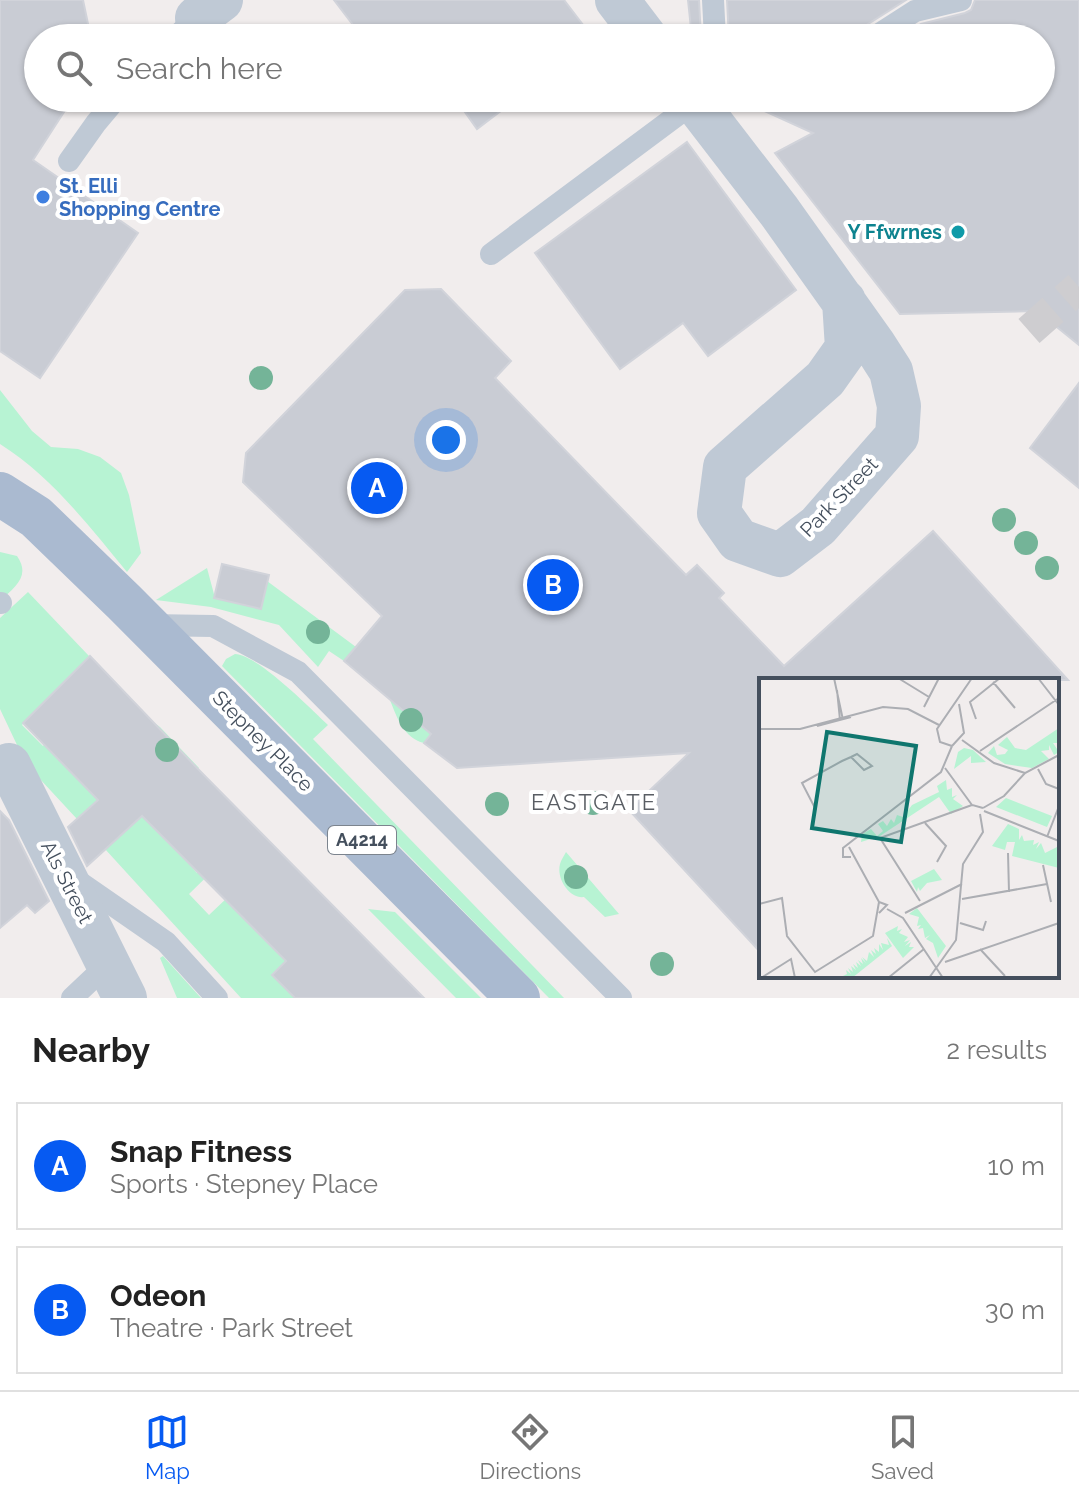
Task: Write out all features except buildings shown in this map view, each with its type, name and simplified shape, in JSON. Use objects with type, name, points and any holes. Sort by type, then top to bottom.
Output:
[{"type":"main road","name":"Stepney Place","points":[[0,494],[36,517],[518,998]]},
{"type":"street","points":[[617,0],[635,24]]},
{"type":"street","name":"Park Street","points":[[703,112],[844,301],[891,371],[899,406],[897,436],[818,526],[780,555],[738,540],[719,513],[725,467],[825,379],[847,348],[844,301]]},
{"type":"street","name":"Als Street","points":[[3,762],[117,981]]},
{"type":"lane","points":[[713,0],[714,24]]},
{"type":"lane","points":[[895,24],[915,11],[961,0]]},
{"type":"lane","points":[[69,161],[105,112]]},
{"type":"lane","points":[[491,254],[678,112]]},
{"type":"lane","points":[[147,625],[213,626],[298,672],[621,998]]},
{"type":"lane","points":[[61,870],[166,942],[217,998]]},
{"type":"lane","points":[[72,998],[117,981]]},
{"type":"green space","points":[[0,390],[32,431],[51,447],[78,449],[100,457],[121,473],[129,495],[141,553],[127,572],[53,486],[0,444]]},
{"type":"green space","points":[[0,552],[17,556],[22,575],[0,601]]},
{"type":"green space","points":[[207,568],[215,598],[267,581],[356,647],[344,661],[329,651],[318,667],[279,625],[211,607],[156,600]]},
{"type":"green space","points":[[28,592],[89,656],[22,725],[43,746],[71,717],[89,736],[62,763],[86,787],[153,722],[160,727],[199,768],[146,820],[167,842],[196,815],[208,828],[181,855],[197,873],[226,846],[232,852],[189,894],[209,915],[248,878],[306,942],[272,974],[300,998],[241,998],[105,849],[132,825],[77,819],[26,764],[0,709],[0,618]]},
{"type":"green space","points":[[235,654],[270,672],[328,725],[313,739],[564,998],[549,998],[222,666],[226,659]]},
{"type":"green space","points":[[402,686],[435,729],[424,743],[406,732],[390,700]]},
{"type":"green space","points":[[566,852],[619,914],[605,917],[584,897],[574,895],[565,887],[559,870]]},
{"type":"green space","points":[[368,909],[395,912],[481,998],[456,998]]},
{"type":"green space","points":[[163,956],[201,998],[177,998],[160,958]]},
{"type":"tunnel","points":[[1029,331],[1079,287]]},
{"type":"place","name":"St. Elli Shopping Centre","points":[[43,197]]},
{"type":"place","name":"Y Ffwrnes","points":[[958,232]]},
{"type":"place","name":"Snap Fitness","points":[[377,488]]},
{"type":"place","name":"Odeon","points":[[553,585]]},
{"type":"district","name":"EASTGATE","points":[[594,802]]}]
